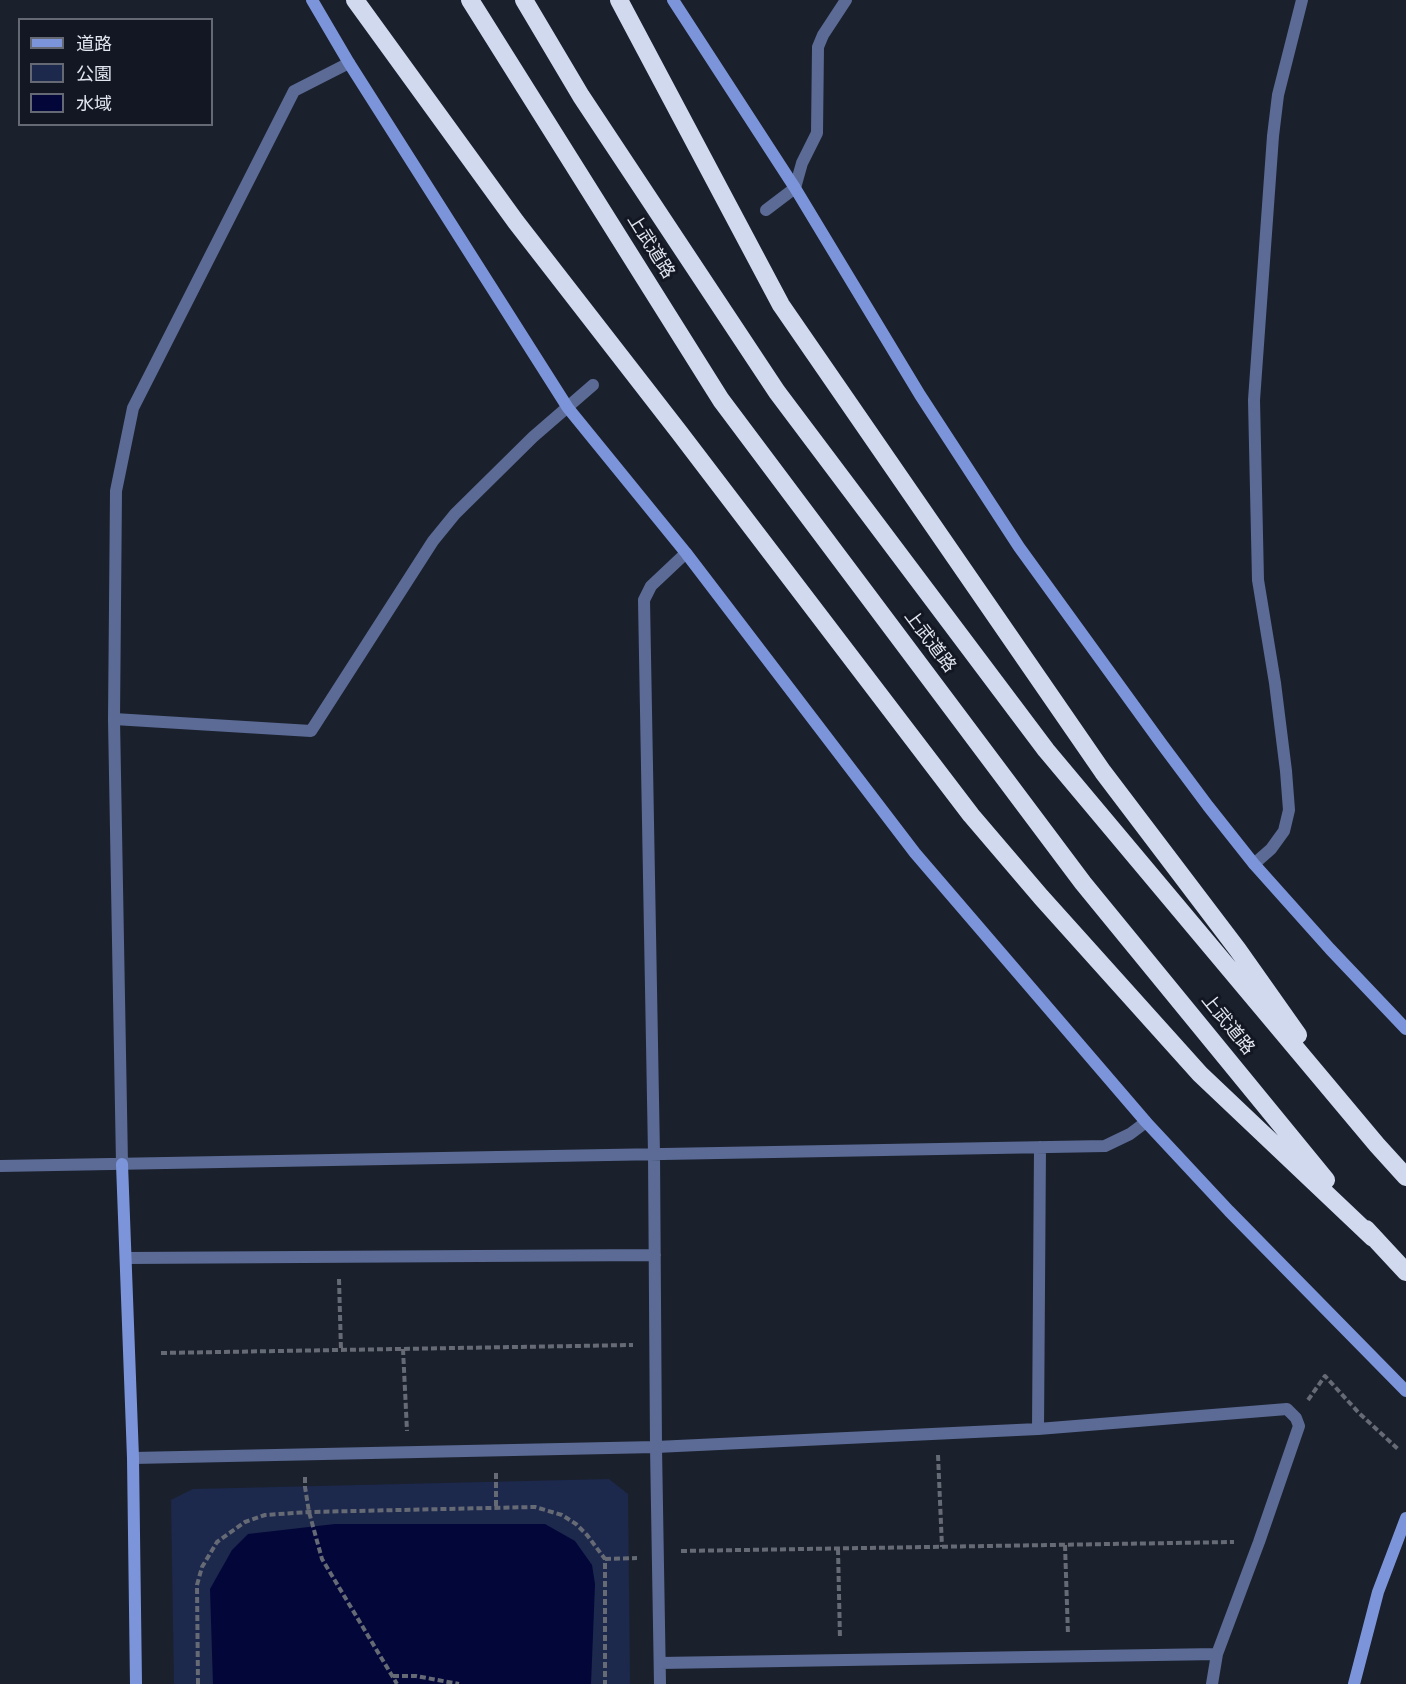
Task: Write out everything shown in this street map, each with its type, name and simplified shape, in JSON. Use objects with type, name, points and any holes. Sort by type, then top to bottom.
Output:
[{"type":"highway","points":[[355,0],[516,222],[971,815],[1041,897],[1200,1074],[1373,1238]]},
{"type":"highway","name":"上武道路","points":[[470,0],[721,400],[1083,883],[1373,1238],[1406,1272]]},
{"type":"highway","name":"上武道路","points":[[524,0],[581,96],[777,392],[1046,750],[1406,1178]]},
{"type":"highway","points":[[619,0],[781,305],[1103,772],[1238,950],[1377,1145]]},
{"type":"street","points":[[312,0],[349,63],[568,408],[686,553],[915,853],[1146,1122],[1237,1219],[1406,1391]]},
{"type":"street","points":[[673,0],[795,188],[920,395],[1018,547],[1174,761],[1254,864],[1406,1029]]},
{"type":"street","points":[[766,210],[795,188],[802,163],[817,133],[818,47],[823,35],[846,0]]},
{"type":"street","points":[[1254,864],[1271,849],[1284,831],[1289,810],[1275,683],[1258,580],[1254,400],[1273,136],[1278,95],[1302,0]]},
{"type":"street","points":[[136,1684],[133,1458],[122,1164],[114,719],[116,490],[133,408],[294,92],[349,63]]},
{"type":"street","points":[[114,719],[311,731],[433,541],[455,513],[533,437],[593,385]]},
{"type":"street","points":[[660,1684],[654,1154],[644,600],[651,586],[686,553]]},
{"type":"street","points":[[0,1166],[1105,1146],[1130,1134],[1146,1122]]},
{"type":"street","points":[[1038,1429],[1040,1147]]},
{"type":"street","points":[[126,1258],[655,1255]]},
{"type":"street","points":[[133,1458],[656,1447],[1038,1429],[1287,1409],[1296,1418],[1299,1426],[1295,1441],[1217,1654],[1212,1684]]},
{"type":"street","points":[[1354,1684],[1378,1592],[1406,1518]]},
{"type":"street","points":[[660,1663],[1217,1654]]},
{"type":"path","points":[[339,1257],[341,1350]]},
{"type":"path","points":[[161,1353],[655,1345]]},
{"type":"path","points":[[403,1349],[408,1452]]},
{"type":"path","points":[[1296,1418],[1325,1376],[1359,1413],[1400,1450]]},
{"type":"path","points":[[937,1433],[942,1547]]},
{"type":"path","points":[[304,1454],[305,1487],[309,1512],[322,1559],[397,1684]]},
{"type":"path","points":[[496,1473],[496,1508]]},
{"type":"path","points":[[198,1684],[198,1585],[202,1567],[217,1542],[245,1522],[265,1515],[309,1512],[535,1507],[562,1515],[576,1524],[604,1558],[605,1684]]},
{"type":"path","points":[[658,1552],[1259,1542]]},
{"type":"path","points":[[1065,1545],[1069,1656]]},
{"type":"path","points":[[838,1549],[841,1660]]},
{"type":"path","points":[[604,1558],[640,1558]]},
{"type":"path","points":[[392,1676],[416,1676],[459,1684]]},
{"type":"green space","points":[[609,1479],[628,1494],[630,1684],[174,1684],[171,1500],[193,1489]]},
{"type":"water","points":[[335,1524],[545,1524],[575,1541],[592,1565],[595,1584],[591,1684],[213,1684],[210,1589],[232,1550],[248,1534]]}]
